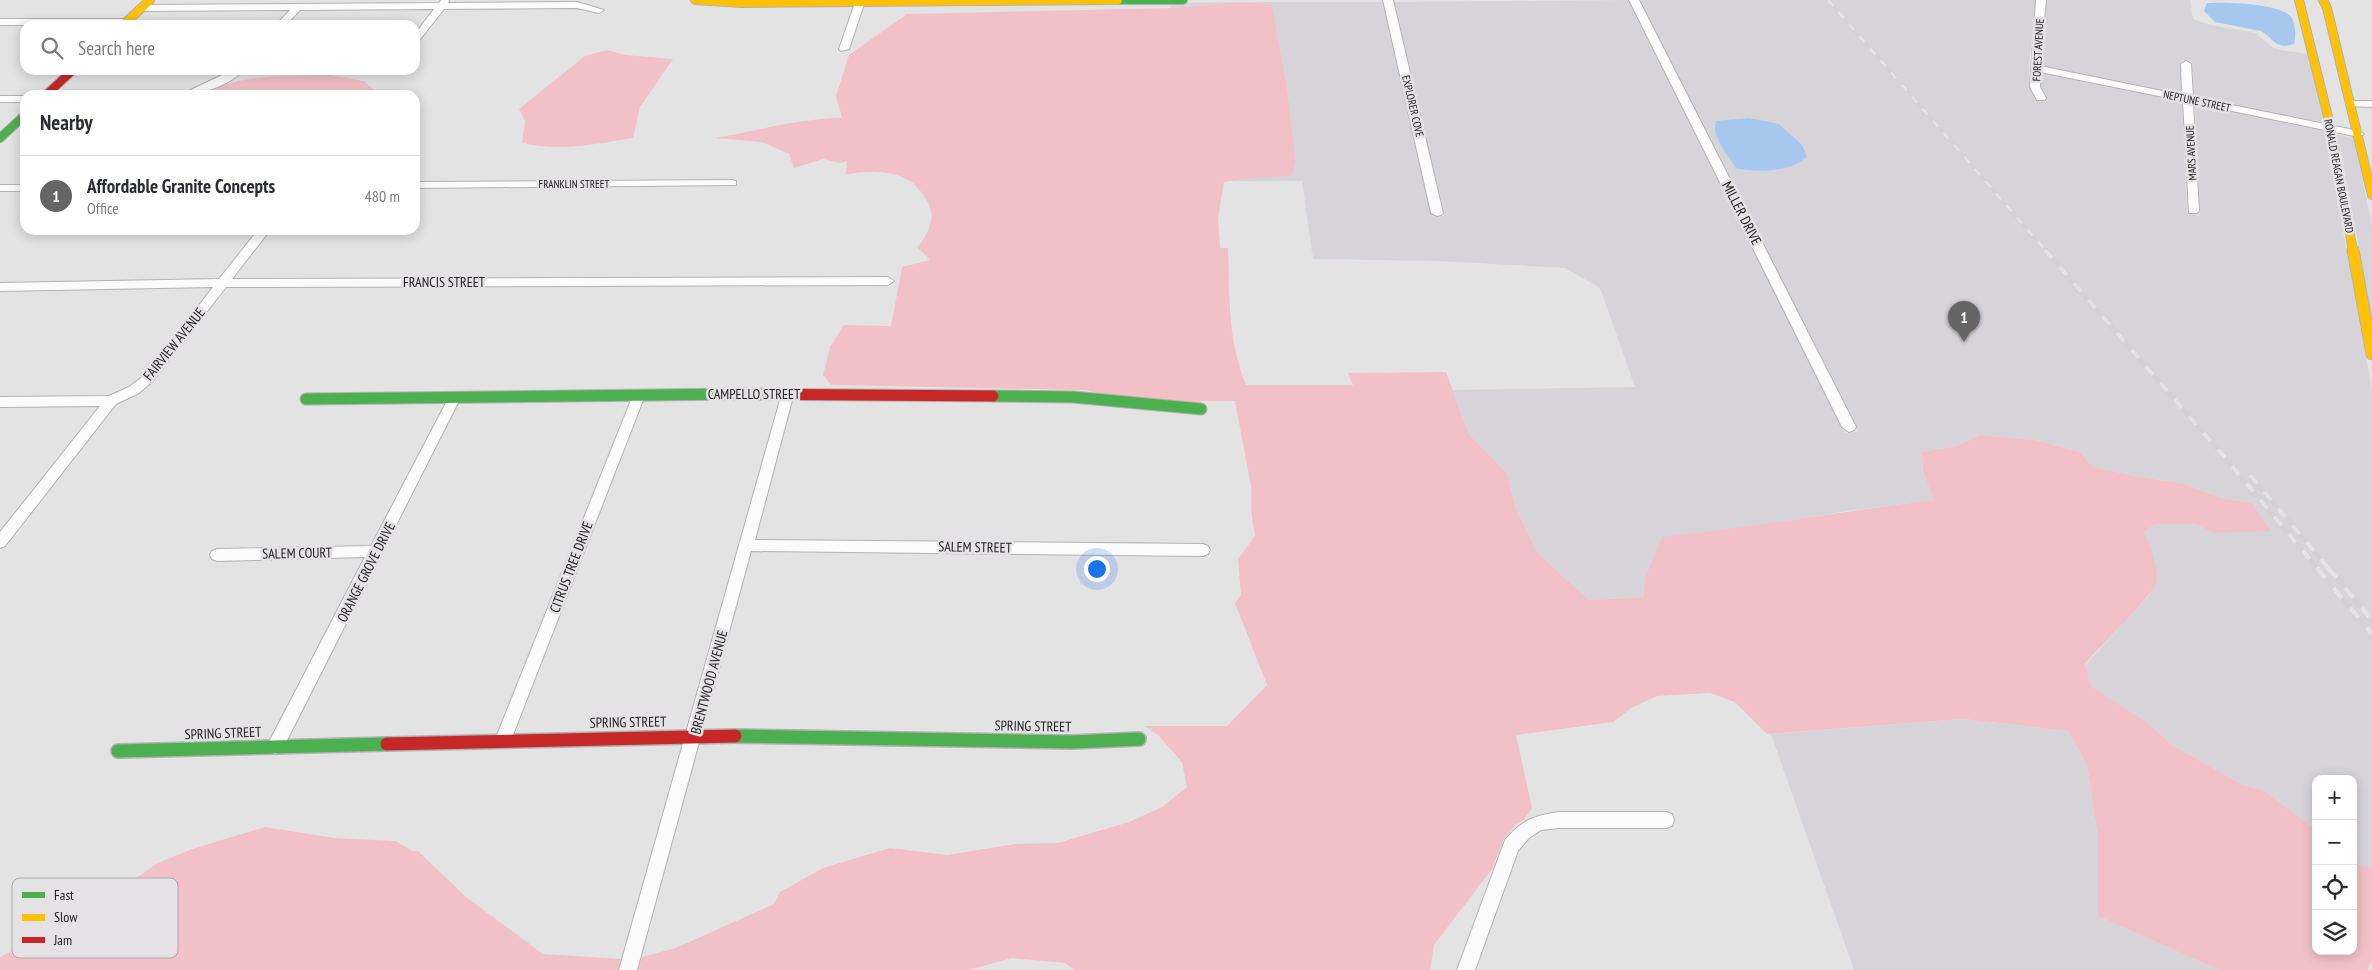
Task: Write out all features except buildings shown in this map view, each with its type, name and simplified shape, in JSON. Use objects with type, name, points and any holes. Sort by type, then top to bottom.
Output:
[{"type":"street","points":[[695,0],[741,2],[1183,0]]},
{"type":"street","name":"EXPLORER COVE","points":[[1388,0],[1438,213]]},
{"type":"street","name":"MILLER DRIVE","points":[[1634,0],[1849,427]]},
{"type":"street","name":"FOREST AVENUE","points":[[2041,0],[2035,68],[2035,87],[2041,98]]},
{"type":"street","name":"RONALD REAGAN BOULEVARD","points":[[2299,0],[2302,6],[2330,129],[2372,354]]},
{"type":"street","name":"RONALD REAGAN BOULEVARD","points":[[2323,0],[2327,8],[2359,134],[2372,195]]},
{"type":"street","points":[[844,49],[860,1]]},
{"type":"street","points":[[420,34],[444,3]]},
{"type":"street","points":[[128,20],[146,4],[298,6],[444,3],[578,5],[599,10]]},
{"type":"street","points":[[285,20],[298,6]]},
{"type":"street","points":[[0,22],[20,22]]},
{"type":"street","name":"MARS AVENUE","points":[[2186,64],[2193,211]]},
{"type":"street","name":"NEPTUNE STREET","points":[[2035,68],[2359,134]]},
{"type":"street","points":[[52,90],[68,75]]},
{"type":"street","points":[[197,90],[232,75]]},
{"type":"street","points":[[0,99],[20,99]]},
{"type":"street","points":[[2351,104],[2372,104]]},
{"type":"street","points":[[0,138],[20,120]]},
{"type":"street","name":"FRANKLIN STREET","points":[[420,185],[732,183]]},
{"type":"street","points":[[0,188],[20,188]]},
{"type":"street","name":"FAIRVIEW AVENUE","points":[[0,542],[111,401],[134,390],[149,378],[260,235]]},
{"type":"street","name":"FRANCIS STREET","points":[[0,287],[222,283],[888,281]]},
{"type":"street","name":"CAMPELLO STREET","points":[[306,399],[788,393],[1074,397],[1201,409]]},
{"type":"street","name":"BRENTWOOD AVENUE","points":[[628,970],[788,393]]},
{"type":"street","name":"CITRUS TREE DRIVE","points":[[503,740],[639,395]]},
{"type":"street","name":"ORANGE GROVE DRIVE","points":[[275,746],[455,397]]},
{"type":"street","points":[[0,402],[111,401]]},
{"type":"street","name":"SALEM STREET","points":[[746,545],[1203,550]]},
{"type":"street","name":"SALEM COURT","points":[[217,555],[377,551]]},
{"type":"street","name":"SPRING STREET","points":[[118,751],[694,736],[1072,742],[1139,739]]},
{"type":"street","points":[[1466,970],[1511,846],[1523,832],[1538,823],[1559,820],[1666,820]]},
{"type":"shaded area","points":[[1629,0],[1845,433],[1858,432],[1639,0],[2036,0],[2029,65],[2029,86],[2038,100],[2048,101],[2041,88],[2041,72],[2182,101],[2187,212],[2200,216],[2195,104],[2325,131],[2372,390],[2372,868],[2357,865],[2357,775],[2312,775],[2312,827],[2263,790],[2243,785],[2172,745],[2148,723],[2091,686],[2085,665],[2148,597],[2157,581],[2155,562],[2144,532],[2156,524],[2195,524],[2213,533],[2252,503],[2222,498],[2181,483],[2093,467],[2080,452],[2035,440],[1980,435],[1957,446],[1921,452],[1923,471],[1935,500],[1848,511],[1745,528],[1646,576],[1643,597],[1589,600],[1537,552],[1515,506],[1507,473],[1469,434],[1453,390],[1635,387],[1600,288],[1565,268],[1438,261],[1313,259],[1302,181],[1228,181],[1248,178],[1296,162],[1287,87],[1272,4],[1239,2],[1384,2],[1433,217],[1444,216],[1393,2]]},
{"type":"shaded area","points":[[2046,0],[2190,0],[2193,19],[2211,25],[2256,33],[2272,47],[2308,54],[2324,125],[2194,98],[2192,63],[2181,60],[2182,96],[2041,67]]},
{"type":"shaded area","points":[[1239,2],[1171,8],[1168,3]]},
{"type":"shaded area","points":[[1239,2],[1272,4],[1287,87],[1296,162],[1291,176],[1248,178],[1224,182],[1218,217],[1220,248],[1228,248],[1232,334],[1235,351],[1246,385],[1353,385],[1348,373],[1446,372],[1469,434],[1507,473],[1515,506],[1537,552],[1589,600],[1643,597],[1646,576],[1662,537],[1934,500],[1923,471],[1921,452],[1957,446],[1980,435],[2035,440],[2080,452],[2093,467],[2181,483],[2222,498],[2252,503],[2271,531],[2213,533],[2195,524],[2156,524],[2144,532],[2156,568],[2157,580],[2154,587],[2137,609],[2085,664],[2091,686],[2148,723],[2172,745],[2243,785],[2263,790],[2312,827],[2312,955],[2357,955],[2357,865],[2372,868],[2372,960],[2367,970],[2219,970],[2098,916],[2098,839],[2087,765],[2068,731],[1963,719],[1767,734],[1735,702],[1710,693],[1657,696],[1631,708],[1613,722],[1516,735],[1532,808],[1524,820],[1515,825],[1504,839],[1492,869],[1434,945],[1430,970],[1075,970],[1065,963],[1012,958],[968,970],[638,970],[642,957],[676,948],[774,904],[780,892],[823,868],[890,848],[947,855],[1015,844],[1058,843],[1129,822],[1162,807],[1187,787],[1182,762],[1159,736],[1145,726],[1227,726],[1267,685],[1235,603],[1241,595],[1238,559],[1255,536],[1251,510],[1251,486],[1235,401],[1201,401],[1198,404],[1099,394],[1086,390],[831,385],[823,375],[830,347],[844,325],[891,326],[902,267],[930,260],[917,247],[930,227],[931,213],[926,199],[910,181],[903,177],[879,172],[862,172],[846,175],[847,161],[840,163],[823,159],[794,168],[789,154],[762,142],[715,138],[795,122],[842,118],[836,96],[849,55],[907,14],[1171,8]]},
{"type":"shaded area","points":[[607,50],[625,55],[673,59],[640,107],[633,138],[591,145],[564,147],[536,146],[522,143],[525,121],[519,109],[585,56]]},
{"type":"shaded area","points":[[330,75],[364,81],[374,90],[209,90],[229,83],[279,76]]},
{"type":"shaded area","points":[[2338,135],[2354,138],[2372,227],[2372,318]]},
{"type":"shaded area","points":[[1963,719],[2068,731],[2087,765],[2098,839],[2098,916],[2219,970],[1854,970],[1771,734]]},
{"type":"shaded area","points":[[265,827],[334,838],[396,841],[412,851],[418,851],[466,897],[543,954],[622,959],[619,970],[0,970],[0,957],[12,951],[12,958],[178,958],[178,878],[136,878],[158,863],[192,849]]},
{"type":"water","points":[[2207,3],[2252,4],[2285,12],[2294,23],[2294,44],[2278,44],[2261,31],[2215,22],[2204,11]]},
{"type":"water","points":[[1749,118],[1779,124],[1802,145],[1807,157],[1792,166],[1773,170],[1744,170],[1736,168],[1718,139],[1715,127],[1716,121]]},
{"type":"railway","points":[[1828,0],[2046,251]]},
{"type":"railway","points":[[2045,250],[2227,460],[2318,569]]},
{"type":"railway","points":[[2250,475],[2329,569]]},
{"type":"railway","points":[[2317,568],[2372,634]]},
{"type":"railway","points":[[2328,568],[2372,620]]},
{"type":"traffic: fast","points":[[1118,0],[1183,0]]},
{"type":"traffic: fast","points":[[0,138],[20,120]]},
{"type":"traffic: fast","points":[[306,399],[736,394]]},
{"type":"traffic: fast","points":[[993,396],[1073,397],[1201,409]]},
{"type":"traffic: fast","points":[[735,736],[1072,742],[1139,739]]},
{"type":"traffic: fast","points":[[118,751],[387,744]]},
{"type":"traffic: slow","points":[[128,20],[150,0]]},
{"type":"traffic: slow","points":[[695,0],[741,3],[1118,0]]},
{"type":"traffic: slow","points":[[2299,0],[2331,129],[2372,354]]},
{"type":"traffic: slow","points":[[2323,0],[2327,8],[2372,195]]},
{"type":"traffic: jam","points":[[51,90],[68,75]]},
{"type":"traffic: jam","points":[[736,394],[993,396]]},
{"type":"traffic: jam","points":[[387,744],[735,736]]},
{"type":"place","name":"Affordable Granite Concepts","points":[[1964,342]]}]
